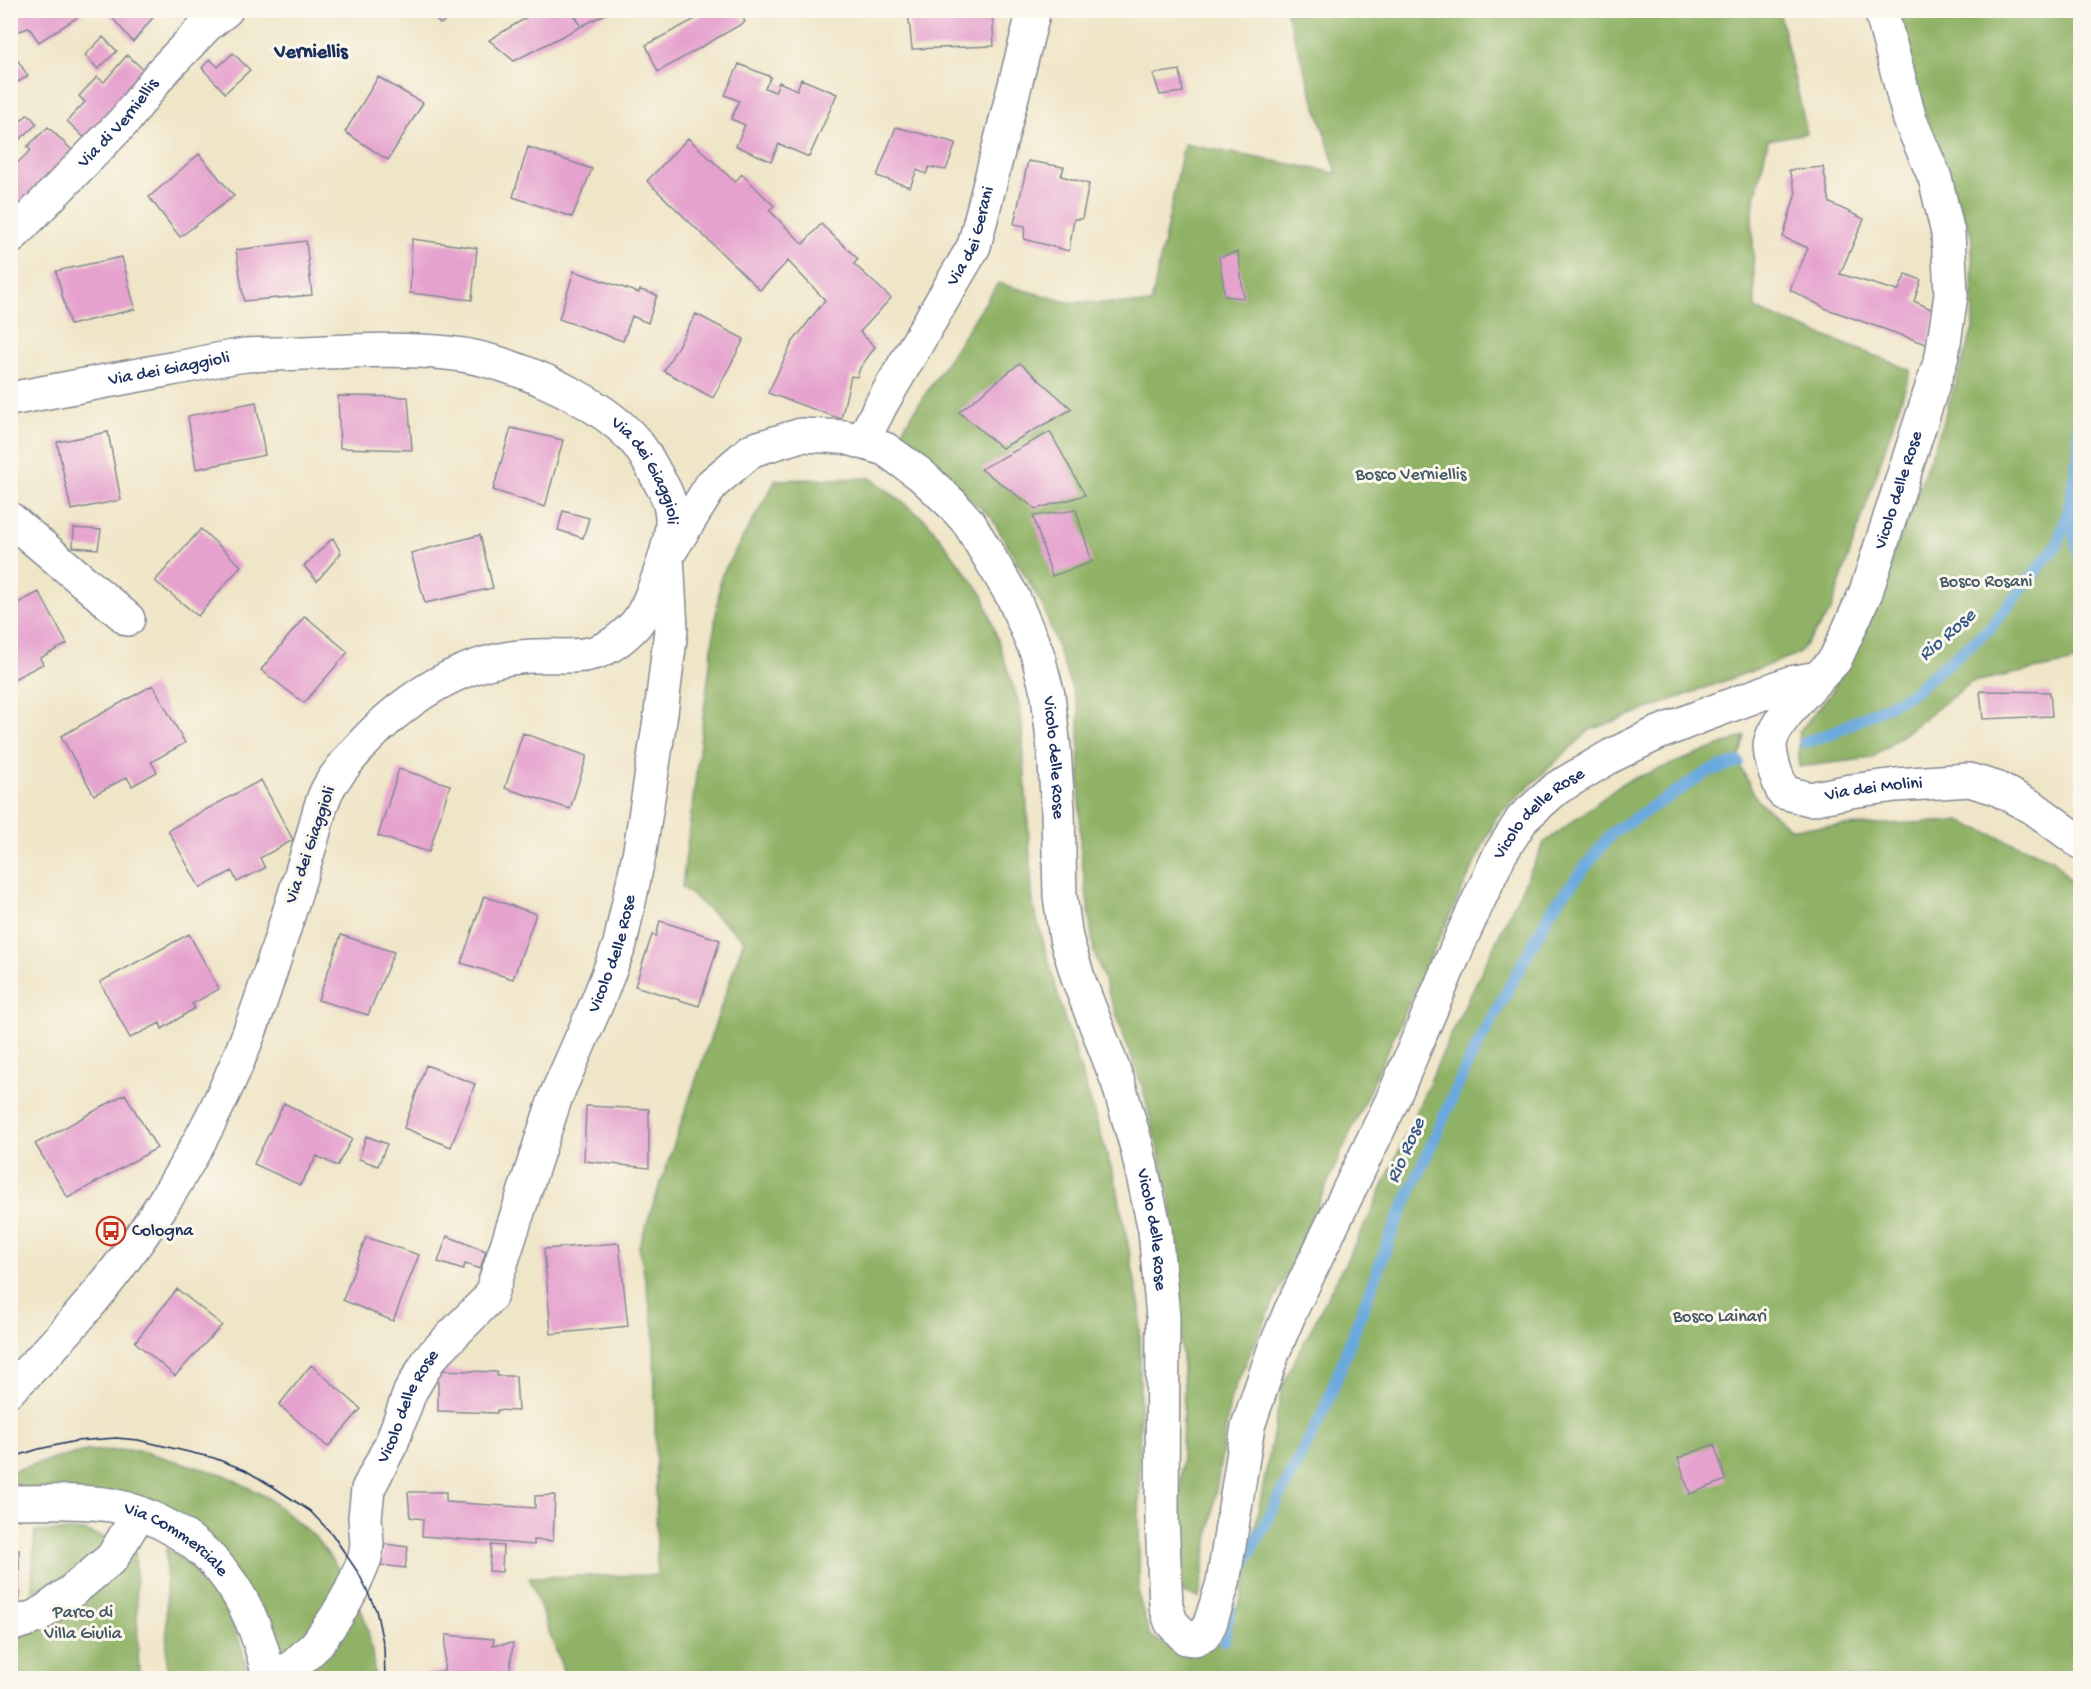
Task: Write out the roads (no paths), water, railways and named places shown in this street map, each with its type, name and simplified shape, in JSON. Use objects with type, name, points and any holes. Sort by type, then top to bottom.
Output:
[{"type":"street","name":"Via di Verniellis","points":[[10,238],[126,119],[161,73],[226,10]]},
{"type":"street","name":"Via dei Gerani","points":[[862,442],[882,403],[974,246],[1034,10]]},
{"type":"street","name":"Vicolo delle Rose","points":[[269,1678],[292,1668],[316,1644],[336,1617],[351,1591],[365,1558],[368,1544],[365,1517],[368,1489],[392,1442],[410,1392],[430,1358],[490,1297],[556,1096],[620,945],[640,850],[661,713],[671,630],[667,556],[712,484],[752,450],[801,435],[845,437],[885,449],[920,474],[952,504],[969,524],[1013,597],[1037,653],[1048,695],[1054,749],[1060,896],[1066,938],[1079,981],[1118,1082],[1148,1188],[1155,1230],[1163,1317],[1162,1564],[1166,1606],[1171,1622],[1186,1638],[1195,1639],[1204,1635],[1210,1624],[1223,1582],[1248,1426],[1274,1350],[1392,1101],[1466,925],[1500,854],[1523,818],[1557,788],[1611,756],[1656,734],[1699,717],[1790,683],[1818,678],[1835,660],[1866,592],[1942,356],[1951,295],[1948,233],[1938,189],[1910,120],[1881,10]]},
{"type":"street","name":"Via dei Giaggioli","points":[[10,399],[245,356],[373,350],[451,353],[498,363],[561,389],[604,414],[635,441],[663,486],[672,516],[667,556],[639,620],[611,647],[584,657],[546,655],[511,658],[456,674],[404,706],[363,745],[330,784],[261,1000],[244,1046],[207,1129],[170,1194],[91,1303],[58,1341],[10,1389]]},
{"type":"street","points":[[10,519],[128,619]]},
{"type":"street","name":"Via dei Molini","points":[[1818,678],[1785,714],[1770,744],[1773,766],[1783,792],[1810,800],[1851,791],[1896,785],[1969,780],[1995,788],[2034,808],[2080,842]]},
{"type":"street","name":"Via Commerciale","points":[[10,1502],[72,1500],[113,1505],[139,1513],[183,1534],[205,1551],[244,1604],[258,1635],[269,1678]]},
{"type":"street","points":[[10,1625],[38,1616],[72,1592],[112,1558],[139,1513]]},
{"type":"waterway","points":[[2080,291],[2077,365],[2079,452],[2069,508],[2080,559]]},
{"type":"waterway","name":"Rio Rose","points":[[1805,742],[1830,734],[1909,695],[1989,629],[2058,544],[2069,508]]},
{"type":"waterway","name":"Rio Rose","points":[[1236,1580],[1324,1411],[1391,1235],[1468,1063],[1552,909],[1613,832],[1709,771],[1738,762]]},
{"type":"waterway","name":"Rio Rose","points":[[1224,1640],[1230,1608]]},
{"type":"tram line","points":[[10,1458],[76,1441],[116,1438],[138,1440],[214,1458],[245,1470],[310,1511],[332,1534],[359,1574],[376,1610],[384,1647],[385,1678]]},
{"type":"place","name":"Cologna","points":[[111,1231]]},
{"type":"district","name":"Verniellis","points":[[311,53]]},
{"type":"park label","name":"Bosco Verniellis","points":[[1411,475]]},
{"type":"park label","name":"Bosco Rosani","points":[[1986,582]]},
{"type":"park label","name":"Bosco Lainari","points":[[1720,1317]]},
{"type":"park label","name":"Parco di Villa Giulia","points":[[83,1623]]}]
